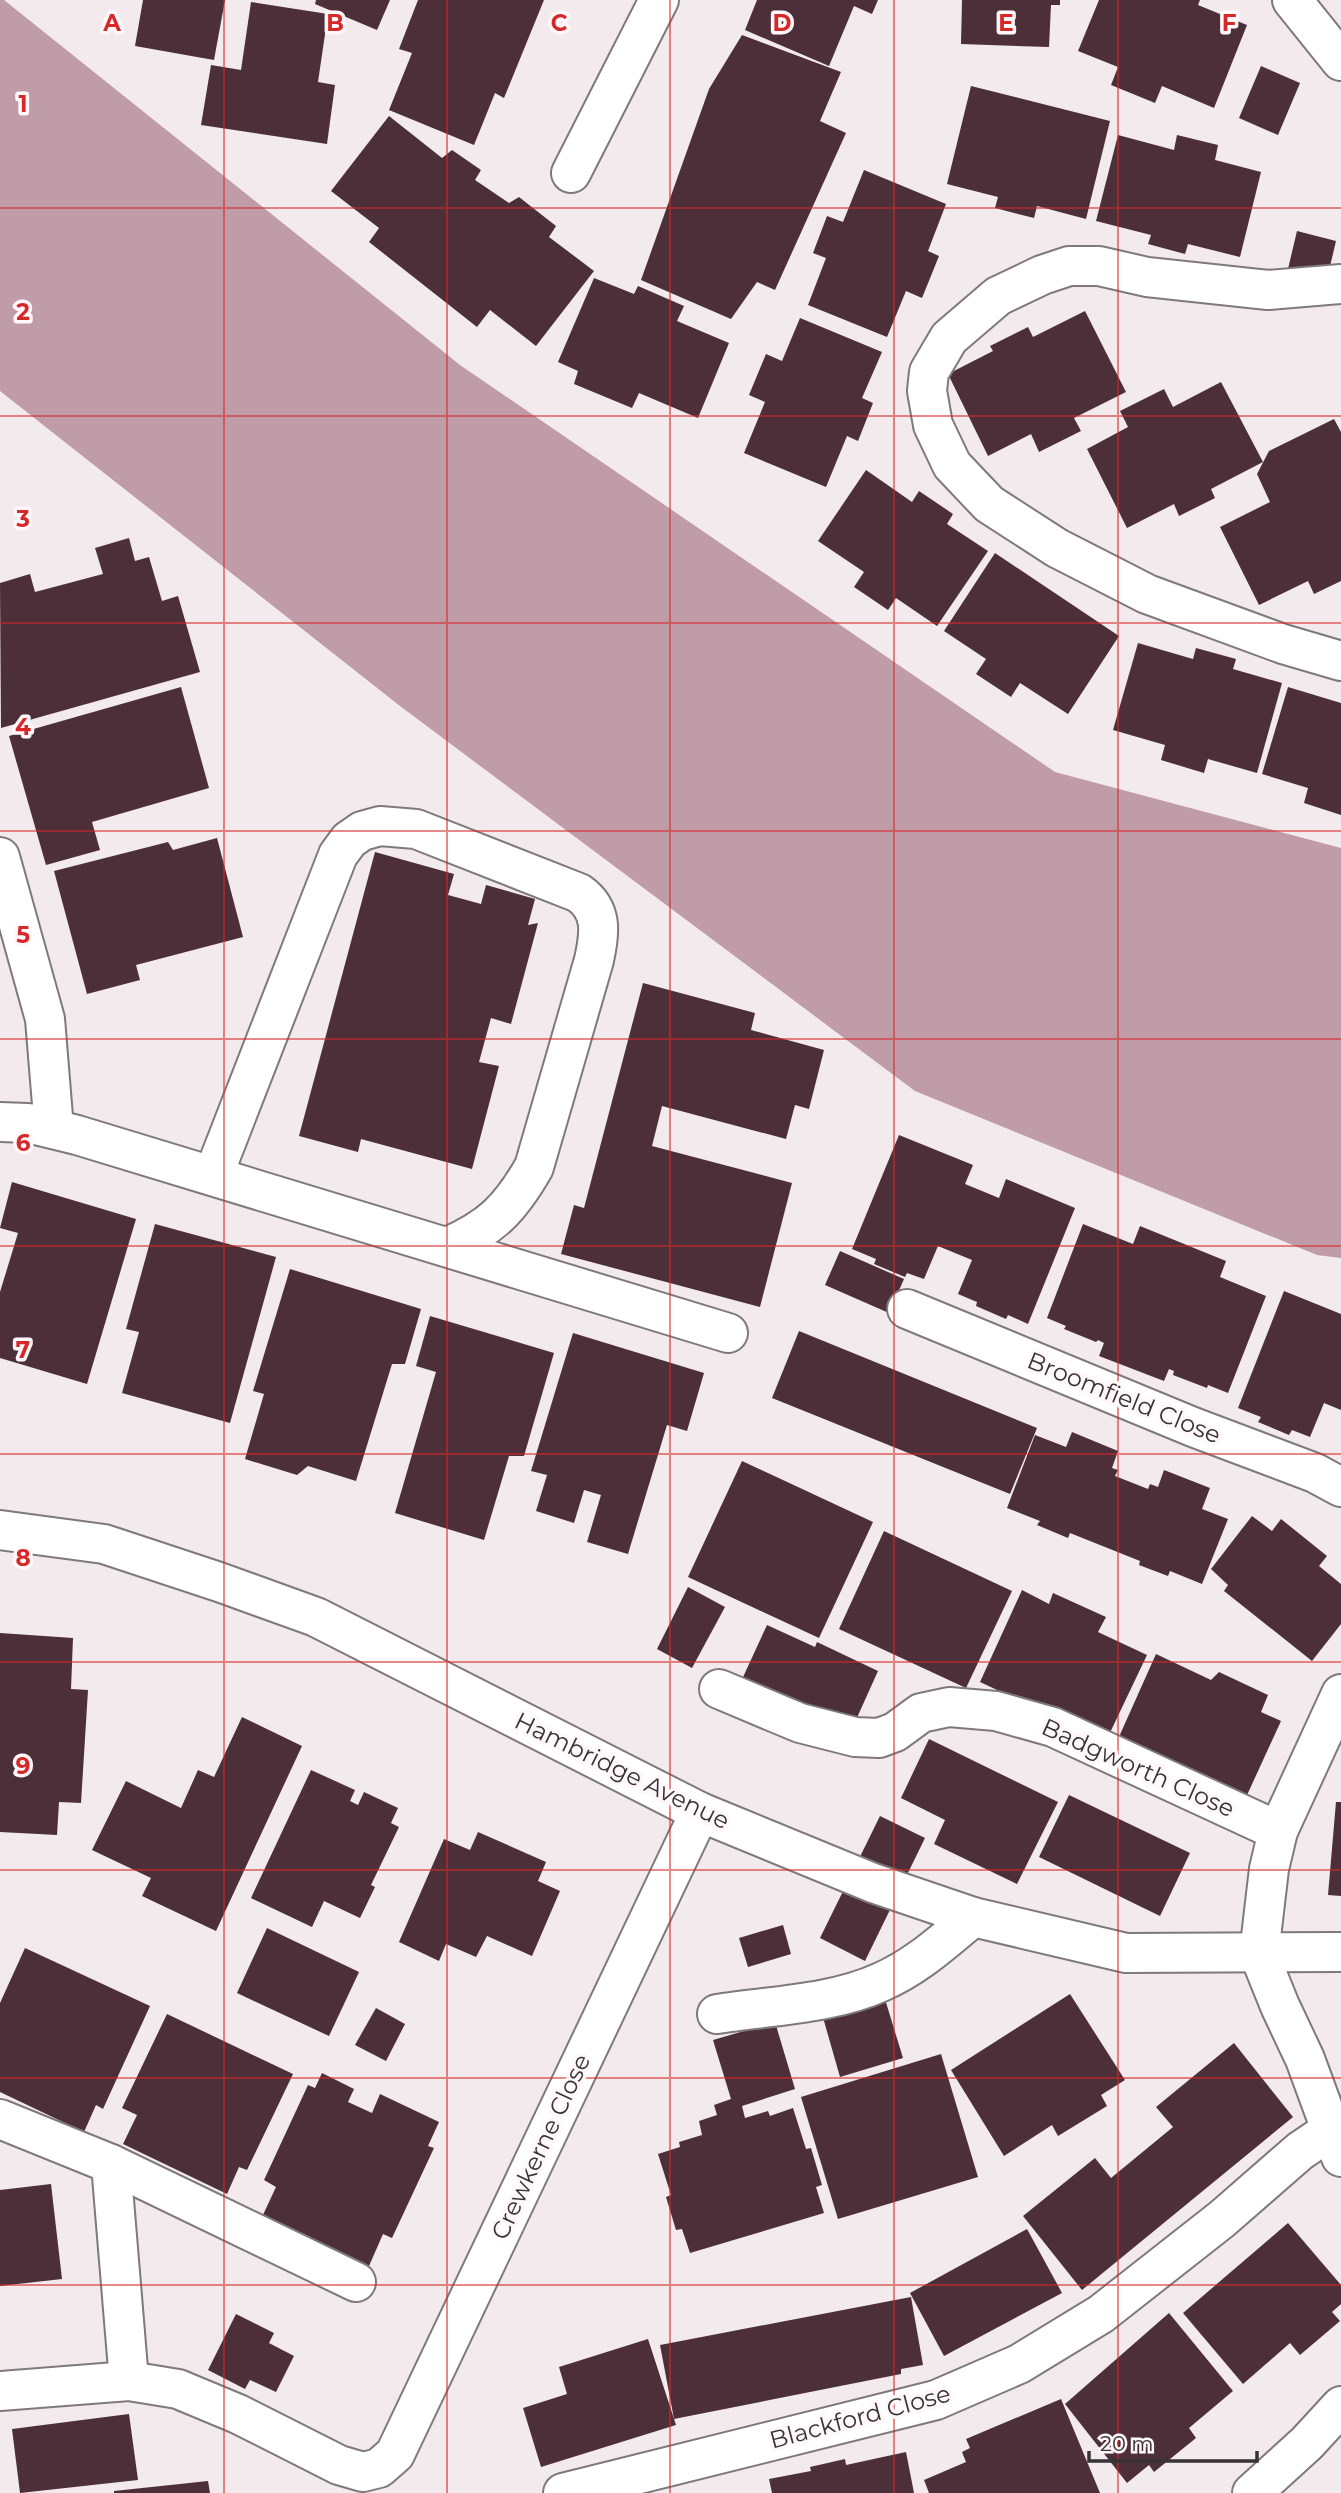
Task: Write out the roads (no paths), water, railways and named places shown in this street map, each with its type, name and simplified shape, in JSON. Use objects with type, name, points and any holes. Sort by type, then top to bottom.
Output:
[{"type":"street","points":[[571,173],[659,0]]},
{"type":"street","points":[[1292,0],[1341,61]]},
{"type":"street","points":[[1341,284],[1268,290],[1147,277],[1099,266],[1069,266],[1042,275],[998,296],[949,338],[929,372],[927,391],[933,425],[952,465],[989,504],[1057,548],[1147,594],[1283,644],[1341,661]]},
{"type":"street","points":[[213,1176],[338,855],[349,840],[362,831],[380,826],[416,829],[579,893],[591,902],[597,916],[598,939],[594,960],[534,1167],[518,1196],[498,1217],[469,1238],[447,1247]]},
{"type":"street","points":[[0,857],[45,1019],[54,1129]]},
{"type":"street","points":[[0,1122],[28,1123],[54,1129],[728,1333]]},
{"type":"street","name":"Broomfield Close","points":[[907,1309],[1193,1427],[1315,1473],[1341,1487]]},
{"type":"street","name":"Hambridge Avenue","points":[[0,1530],[104,1544],[316,1617],[700,1812],[873,1883],[973,1917],[1126,1953],[1341,1952]]},
{"type":"street","name":"Badgworth Close","points":[[719,1689],[800,1723],[855,1737],[880,1738],[895,1732],[921,1713],[949,1707],[996,1711],[1053,1727],[1278,1831]]},
{"type":"street","points":[[1336,2144],[1305,2059],[1259,1954],[1269,1869],[1278,1831],[1341,1694]]},
{"type":"street","name":"Crewkerne Close","points":[[130,2381],[178,2389],[238,2414],[339,2465],[363,2472],[379,2468],[395,2454],[700,1812]]},
{"type":"street","points":[[717,2014],[831,1997],[880,1983],[922,1960],[973,1917]]},
{"type":"street","points":[[0,2119],[111,2164],[356,2282]]},
{"type":"street","name":"Blackford Close","points":[[563,2493],[936,2400],[1019,2364],[1101,2314],[1222,2219],[1300,2151],[1336,2144]]},
{"type":"street","points":[[0,2391],[130,2381],[111,2164]]},
{"type":"street","points":[[1252,2493],[1307,2443],[1341,2406]]}]
